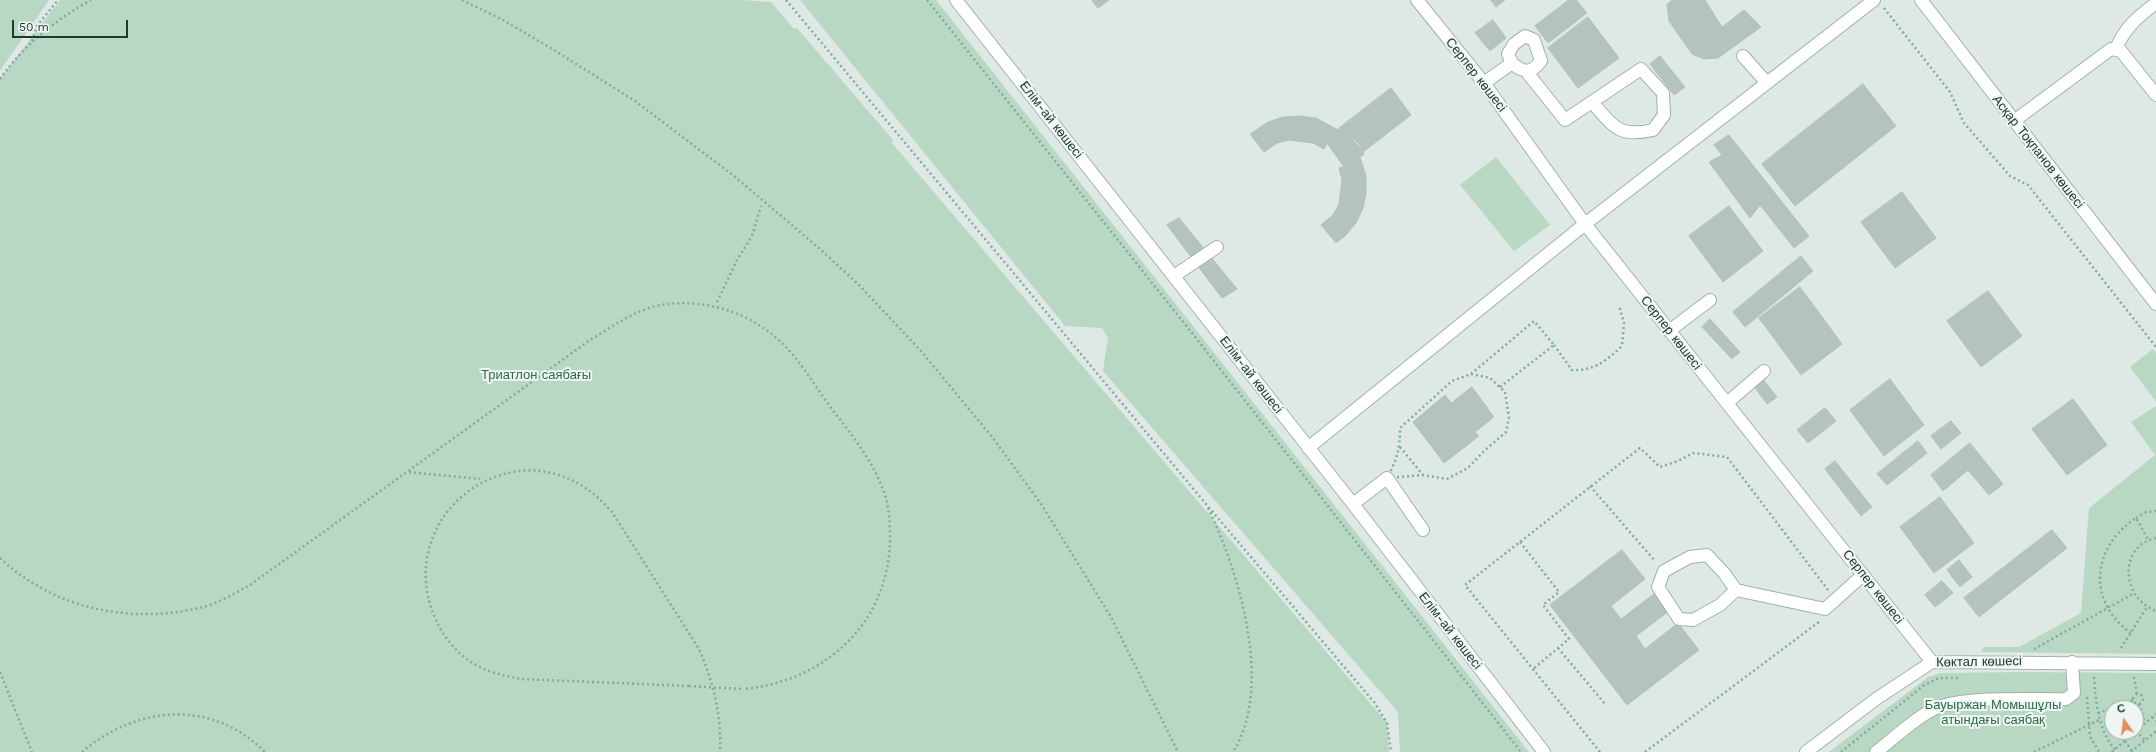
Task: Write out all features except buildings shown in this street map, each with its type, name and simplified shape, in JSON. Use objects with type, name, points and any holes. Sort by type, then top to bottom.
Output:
[{"type":"street","name":"Елім-ай көшесі","points":[[956,0],[1353,504],[1544,752]]},
{"type":"street","name":"Серпер көшесі","points":[[1417,0],[1484,83],[1585,224],[1932,662]]},
{"type":"street","name":"Асқар Тоқпанов көшесі","points":[[1920,0],[2156,304]]},
{"type":"street","points":[[1308,448],[1585,224],[1767,84],[1878,3]]},
{"type":"street","points":[[2116,49],[2120,37],[2130,25],[2156,3]]},
{"type":"street","points":[[1525,36],[1534,40],[1541,61],[1537,66],[1526,71],[1520,70],[1512,63],[1508,54],[1514,44],[1525,36]]},
{"type":"street","points":[[2014,121],[2104,52],[2116,49],[2121,51],[2156,95]]},
{"type":"street","points":[[1743,56],[1767,84]]},
{"type":"street","points":[[1484,83],[1512,63]]},
{"type":"street","points":[[1526,71],[1565,120],[1641,69],[1663,93],[1664,115],[1653,130],[1637,134],[1618,130],[1592,102]]},
{"type":"street","points":[[1174,276],[1217,247]]},
{"type":"street","points":[[1669,331],[1710,300]]},
{"type":"street","points":[[1727,403],[1764,371]]},
{"type":"street","points":[[1353,504],[1387,478],[1423,530]]},
{"type":"street","points":[[1736,590],[1720,605],[1693,620],[1679,618],[1658,586],[1664,571],[1690,557],[1707,555],[1724,573],[1736,590],[1825,609],[1863,574]]},
{"type":"street","name":"Көктал көшесі","points":[[1806,752],[1876,699],[1932,662],[2072,662],[2156,664]]},
{"type":"street","points":[[1876,752],[1931,710],[1945,704],[1968,701],[2066,699],[2074,693],[2072,662]]},
{"type":"path","points":[[32,41],[37,26],[58,0]]},
{"type":"path","points":[[0,79],[32,41],[61,17],[90,0]]},
{"type":"path","points":[[462,0],[547,46],[634,101],[734,176],[820,249],[859,285],[921,351],[993,438],[1041,504],[1111,617],[1178,752]]},
{"type":"path","points":[[786,0],[1206,504],[1374,702],[1388,723],[1391,752]]},
{"type":"path","points":[[927,0],[1188,328],[1521,752]]},
{"type":"path","points":[[1878,3],[1950,92],[1964,123],[2010,176],[2028,184],[2156,347]]},
{"type":"path","points":[[717,302],[737,260],[752,236],[761,206]]},
{"type":"path","points":[[0,558],[14,571],[41,589],[70,602],[92,608],[111,612],[148,614],[167,613],[203,607],[250,585],[590,340],[625,318],[652,307],[672,304],[691,304],[726,309],[751,320],[776,337],[801,364],[863,450],[883,488],[890,520],[890,546],[886,575],[876,601],[864,621],[841,649],[829,659],[791,679],[769,687],[744,689],[689,686],[522,679],[498,675],[470,662],[443,634],[432,611],[426,592],[425,574],[430,542],[447,510],[471,489],[494,476],[530,470],[547,471],[579,483],[601,500],[612,512],[698,649],[709,674],[716,704],[721,737],[720,752]]},
{"type":"path","points":[[1387,478],[1397,460],[1400,446],[1400,428],[1452,381],[1471,374],[1534,321],[1572,370],[1586,371],[1607,360],[1622,346],[1624,323],[1619,306]]},
{"type":"path","points":[[1500,387],[1554,345]]},
{"type":"path","points":[[1387,478],[1423,475],[1448,478],[1468,468],[1484,450],[1506,432],[1508,411],[1505,392],[1490,378],[1471,374]]},
{"type":"path","points":[[1400,446],[1423,475]]},
{"type":"path","points":[[1600,752],[1465,585],[1640,448],[1660,467],[1678,461],[1693,453],[1727,457],[1836,600]]},
{"type":"path","points":[[408,472],[480,479]]},
{"type":"path","points":[[1590,486],[1664,571]]},
{"type":"path","points":[[1206,504],[1220,531],[1235,575],[1248,636],[1253,675],[1248,714],[1237,746],[1233,752]]},
{"type":"path","points":[[2131,633],[2118,622],[2108,608],[2100,587],[2102,562],[2114,538],[2124,526],[2146,512],[2156,511]]},
{"type":"path","points":[[2136,518],[2149,541]]},
{"type":"path","points":[[2156,538],[2142,545],[2134,553],[2128,575],[2130,586],[2134,594],[2147,607],[2156,611]]},
{"type":"path","points":[[1520,542],[1559,592],[1543,606],[1569,639],[1533,669]]},
{"type":"path","points":[[2034,649],[2134,594]]},
{"type":"path","points":[[2121,648],[2147,607]]},
{"type":"path","points":[[1645,752],[1825,618],[1825,609]]},
{"type":"path","points":[[1558,648],[1606,705]]},
{"type":"path","points":[[0,672],[32,752]]},
{"type":"path","points":[[2094,677],[2099,720],[2114,751],[2125,741],[2132,751],[2156,731]]},
{"type":"path","points":[[2134,677],[2137,694],[2134,697],[2134,700]]},
{"type":"path","points":[[2086,692],[2090,736],[2099,752]]},
{"type":"path","points":[[2137,694],[2143,698],[2142,700]]},
{"type":"path","points":[[2098,713],[2104,711]]},
{"type":"path","points":[[82,752],[97,739],[122,725],[145,718],[172,714],[200,716],[229,726],[254,741],[265,752]]},
{"type":"path","points":[[2144,720],[2145,723],[2156,714]]},
{"type":"path","points":[[2152,717],[2156,721]]},
{"type":"path","points":[[2034,752],[2099,720]]},
{"type":"green space","points":[[0,0],[49,0],[0,71]]},
{"type":"green space","name":"Триатлон саябағы","points":[[60,0],[741,0],[771,2],[794,29],[797,28],[893,140],[892,143],[1387,723],[1389,752],[0,752],[0,79]]},
{"type":"green space","points":[[800,0],[936,0],[1529,752],[1400,752],[1398,712],[1103,371],[1108,338],[1102,328],[1065,326]]},
{"type":"green space","points":[[1496,157],[1550,225],[1514,251],[1460,185]]},
{"type":"green space","points":[[2153,349],[2156,353],[2156,402],[2130,367]]},
{"type":"green space","points":[[2156,406],[2156,654],[1981,652],[1983,647],[2019,647],[2081,613],[2089,508],[2155,455],[2131,422]]},
{"type":"green space","name":"Бауыржан Момышұлы атындағы саябақ","points":[[1940,673],[2156,673],[2156,752],[1829,752],[1928,677]]}]
